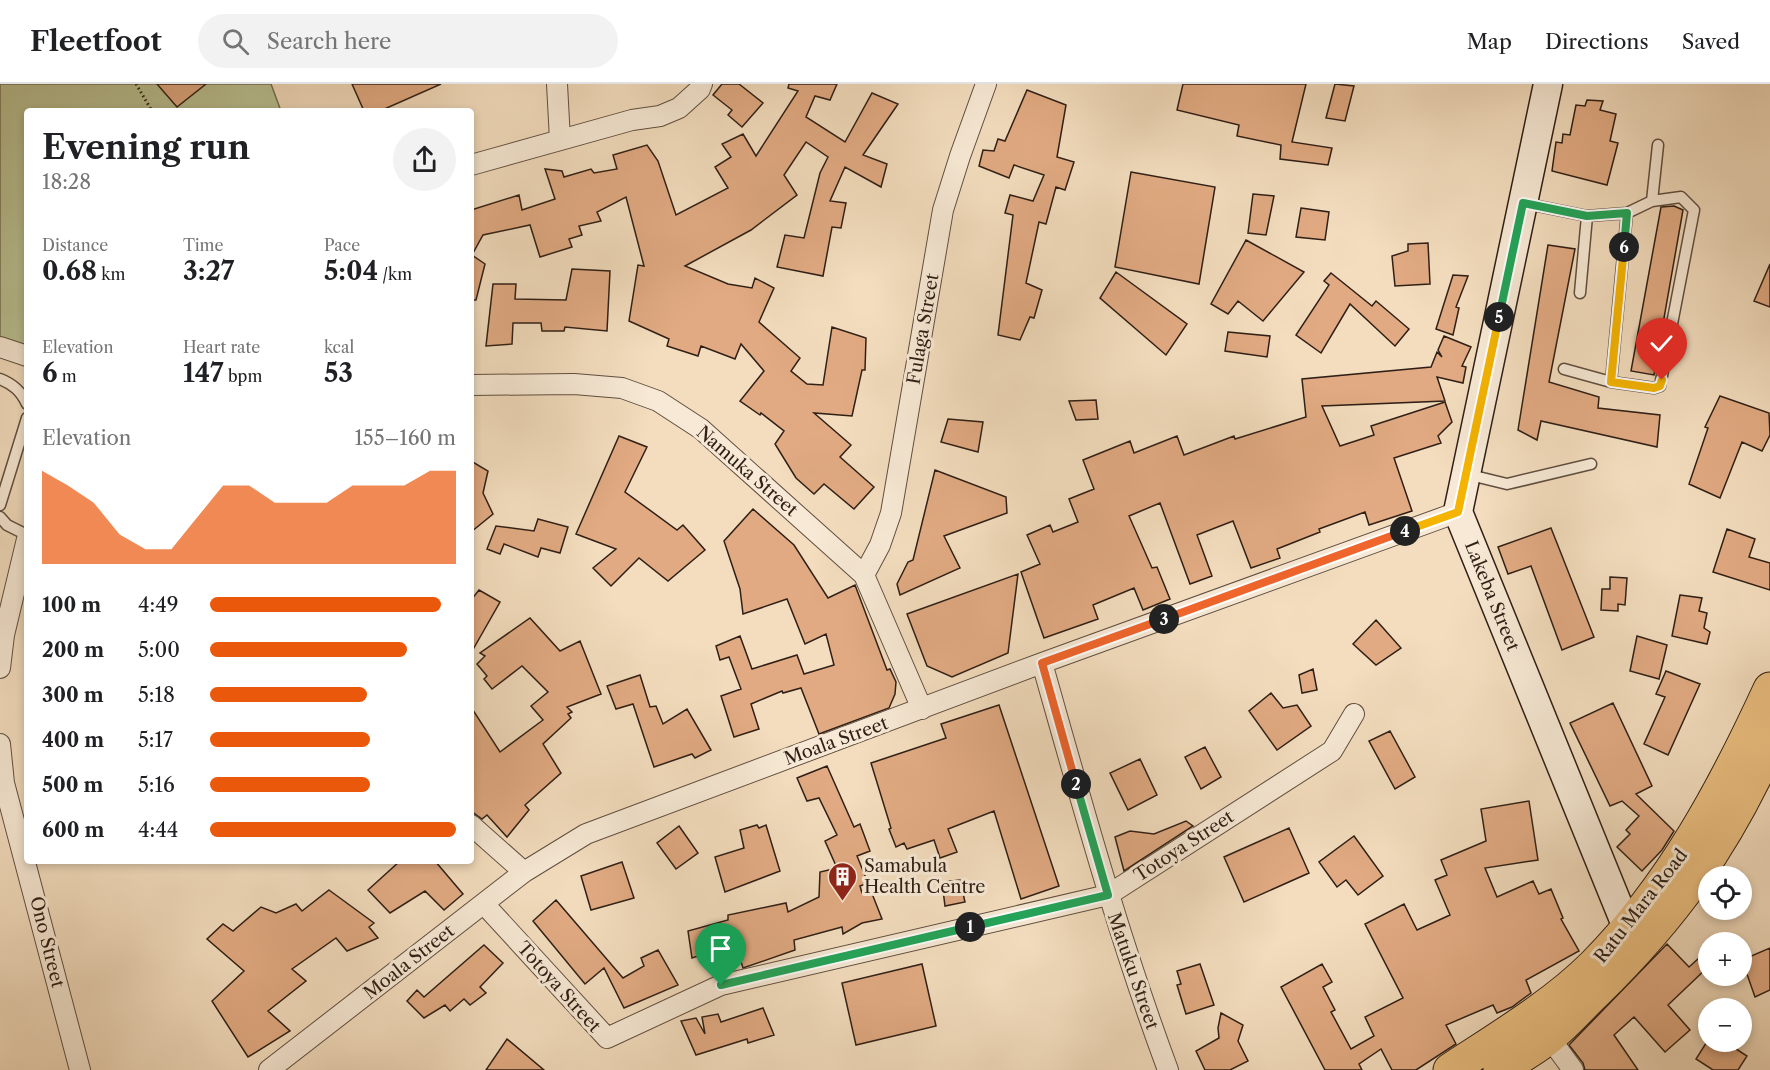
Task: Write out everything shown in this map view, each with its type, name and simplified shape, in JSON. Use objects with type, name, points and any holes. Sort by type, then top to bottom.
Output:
[{"type":"highway","name":"Ratu Mara Road","points":[[1632,940],[1670,874],[1705,821],[1770,690]]},
{"type":"highway","name":"Ratu Mara Road","points":[[1500,1070],[1541,1026],[1632,940],[1670,913],[1719,845],[1753,784],[1770,744]]},
{"type":"highway","name":"Ratu Mara Road","points":[[1450,1070],[1541,1026]]},
{"type":"main road","points":[[1458,512],[1548,84]]},
{"type":"main road","name":"Lakeba Street","points":[[1458,512],[1632,940]]},
{"type":"street","points":[[557,84],[560,140]]},
{"type":"street","points":[[474,164],[632,120],[660,116],[680,108],[700,89],[702,84]]},
{"type":"street","name":"Fulaga Street","points":[[864,575],[880,545],[891,513],[943,210],[986,84]]},
{"type":"street","points":[[0,347],[24,355]]},
{"type":"street","name":"Namuka Street","points":[[474,385],[574,384],[622,388],[658,401],[701,429],[864,575],[922,709]]},
{"type":"street","name":"Moala Street","points":[[269,1070],[524,872],[586,834],[620,819],[1042,663],[1458,512]]},
{"type":"street","points":[[0,668],[4,635],[24,550]]},
{"type":"street","name":"Matuku Street","points":[[1042,663],[1108,895],[1140,996],[1168,1070]]},
{"type":"street","name":"Totoya Street","points":[[484,904],[607,1038],[721,985],[1108,895],[1332,751],[1354,714]]},
{"type":"street","name":"Ono Street","points":[[0,744],[4,783],[24,859]]},
{"type":"street","points":[[474,828],[524,872]]},
{"type":"street","name":"Ono Street","points":[[25,864],[80,1070]]},
{"type":"street","points":[[1541,1026],[1573,1070]]},
{"type":"lane","points":[[1652,201],[1658,145]]},
{"type":"lane","points":[[1523,203],[1587,216],[1627,213],[1652,201],[1681,197],[1694,210],[1662,383],[1654,388],[1611,382],[1564,369]]},
{"type":"lane","points":[[1611,382],[1627,213]]},
{"type":"lane","points":[[1580,292],[1587,216]]},
{"type":"lane","points":[[0,379],[11,383],[24,397]]},
{"type":"lane","points":[[0,505],[24,428]]},
{"type":"lane","points":[[1466,473],[1507,484],[1591,464]]},
{"type":"lane","points":[[0,517],[7,525],[24,535]]},
{"type":"path","points":[[136,84],[150,108]]},
{"type":"green space","points":[[0,84],[271,84],[280,108],[24,108],[24,357],[0,348]]},
{"type":"building","points":[[157,84],[206,84],[177,107]]},
{"type":"building","points":[[352,84],[441,84],[387,108],[363,108]]},
{"type":"building","points":[[722,84],[739,84],[763,103],[742,127],[728,115],[732,110],[713,95]]},
{"type":"building","points":[[789,84],[837,84],[830,100],[815,96],[806,117],[845,142],[872,93],[898,104],[863,155],[887,164],[881,187],[845,167],[830,201],[846,203],[841,228],[832,227],[823,276],[777,267],[785,235],[804,238],[820,173],[828,157],[806,142],[784,175],[797,195],[751,230],[685,266],[728,284],[752,288],[755,278],[774,288],[759,322],[800,358],[791,371],[807,384],[823,385],[832,327],[866,338],[865,370],[862,370],[852,416],[814,413],[851,445],[840,457],[874,487],[854,509],[824,484],[814,494],[796,478],[775,444],[784,431],[761,413],[760,415],[740,401],[764,371],[741,344],[735,359],[701,346],[698,356],[667,346],[669,339],[629,321],[638,265],[644,266],[626,197],[597,212],[601,221],[579,226],[582,235],[569,239],[572,247],[540,257],[530,225],[483,235],[474,251],[474,209],[519,195],[522,210],[555,199],[545,169],[562,171],[564,177],[591,169],[594,173],[617,169],[613,155],[647,145],[658,161],[676,215],[728,188],[715,167],[731,157],[722,144],[743,134],[756,156],[798,91],[788,88]]},
{"type":"building","points":[[1183,84],[1306,84],[1292,142],[1332,148],[1328,165],[1280,159],[1281,145],[1237,136],[1239,125],[1177,110]]},
{"type":"building","points":[[1335,84],[1354,86],[1345,121],[1326,118]]},
{"type":"building","points":[[1027,90],[1066,105],[1057,157],[1074,162],[1065,190],[1056,187],[1046,224],[1039,222],[1026,283],[1042,290],[1034,318],[1030,317],[1020,340],[998,335],[1013,215],[1005,213],[1010,195],[1033,201],[1044,175],[1014,165],[1009,178],[979,166],[983,150],[994,151],[998,139],[1005,141]]},
{"type":"building","points":[[1587,100],[1603,101],[1600,110],[1616,114],[1610,141],[1618,143],[1607,185],[1552,171],[1556,142],[1562,143],[1563,134],[1570,135],[1576,105],[1585,106]]},
{"type":"building","points":[[1131,172],[1215,187],[1199,284],[1115,267]]},
{"type":"building","points":[[1253,194],[1274,196],[1266,235],[1248,233]]},
{"type":"building","points":[[1674,206],[1683,210],[1654,375],[1631,371],[1661,207]]},
{"type":"building","points":[[1301,208],[1329,212],[1325,240],[1296,237]]},
{"type":"building","points":[[1246,240],[1304,272],[1263,321],[1238,301],[1228,314],[1211,304]]},
{"type":"building","points":[[1428,243],[1430,284],[1395,286],[1392,256],[1408,251],[1408,244]]},
{"type":"building","points":[[1548,245],[1575,249],[1549,382],[1599,397],[1598,408],[1660,415],[1657,447],[1541,421],[1537,440],[1518,430]]},
{"type":"building","points":[[474,256],[485,264],[476,300],[474,300]]},
{"type":"building","points":[[1770,264],[1770,307],[1754,301]]},
{"type":"building","points":[[572,269],[610,271],[607,331],[565,327],[564,331],[542,331],[541,323],[513,323],[512,344],[486,346],[493,284],[516,284],[515,299],[566,300]]},
{"type":"building","points":[[1116,272],[1187,324],[1166,355],[1100,298]]},
{"type":"building","points":[[1331,273],[1372,306],[1376,301],[1409,329],[1395,346],[1350,304],[1321,353],[1296,335],[1329,285],[1324,281]]},
{"type":"building","points":[[1453,275],[1468,276],[1456,307],[1459,308],[1453,335],[1436,329]]},
{"type":"building","points":[[1228,332],[1270,336],[1267,357],[1225,351]]},
{"type":"building","points":[[1444,336],[1471,347],[1462,366],[1466,367],[1463,383],[1437,377],[1445,401],[1322,406],[1340,446],[1374,435],[1371,426],[1445,402],[1452,422],[1438,436],[1441,443],[1394,458],[1412,511],[1369,525],[1365,512],[1319,529],[1320,532],[1277,549],[1280,558],[1251,568],[1233,521],[1197,535],[1212,576],[1190,584],[1160,503],[1129,516],[1152,568],[1157,567],[1170,599],[1143,610],[1134,588],[1093,605],[1098,619],[1044,638],[1021,572],[1040,564],[1027,535],[1050,525],[1053,532],[1078,522],[1069,499],[1094,489],[1083,460],[1130,441],[1134,453],[1177,436],[1184,455],[1234,436],[1235,439],[1306,417],[1302,379],[1431,367],[1437,352],[1442,357],[1438,350]]},
{"type":"building","points":[[1720,396],[1769,413],[1770,435],[1762,451],[1742,442],[1720,498],[1689,484],[1708,428],[1705,427]]},
{"type":"building","points":[[1096,400],[1098,419],[1076,420],[1069,401]]},
{"type":"building","points":[[948,419],[983,422],[978,452],[941,442]]},
{"type":"building","points":[[619,436],[647,447],[625,492],[677,530],[683,525],[705,550],[668,581],[639,558],[611,586],[593,568],[616,549],[576,534]]},
{"type":"building","points":[[474,463],[488,471],[483,493],[493,514],[474,530]]},
{"type":"building","points":[[935,470],[1006,497],[1007,513],[944,536],[960,568],[900,595],[897,584],[908,562],[913,560]]},
{"type":"building","points":[[753,509],[794,545],[828,598],[855,585],[887,670],[890,669],[896,682],[895,694],[889,708],[819,734],[801,688],[783,693],[782,691],[751,704],[759,729],[734,737],[721,696],[741,689],[729,657],[720,660],[716,646],[740,636],[752,669],[797,655],[804,674],[834,665],[826,634],[805,644],[787,599],[743,614],[740,589],[724,541]]},
{"type":"building","points":[[538,519],[568,527],[560,553],[541,548],[538,557],[504,544],[500,554],[487,549],[496,526],[534,531]]},
{"type":"building","points":[[1551,528],[1594,637],[1562,650],[1531,566],[1508,574],[1498,547]]},
{"type":"building","points":[[1727,529],[1755,539],[1749,557],[1770,563],[1770,590],[1713,572]]},
{"type":"building","points":[[1018,574],[1008,653],[952,677],[927,666],[907,614]]},
{"type":"building","points":[[1610,577],[1627,578],[1625,605],[1618,604],[1618,611],[1601,610],[1602,589],[1610,589]]},
{"type":"building","points":[[479,590],[500,602],[474,648],[474,596]]},
{"type":"building","points":[[1680,595],[1702,598],[1699,611],[1707,613],[1704,628],[1710,632],[1707,644],[1672,636]]},
{"type":"building","points":[[530,618],[560,651],[580,641],[601,694],[567,707],[572,712],[568,714],[571,718],[543,744],[561,773],[525,805],[529,810],[507,837],[487,815],[482,819],[474,813],[474,712],[500,752],[543,720],[531,706],[548,692],[522,666],[492,689],[484,679],[487,676],[477,664],[485,656],[480,653]]},
{"type":"building","points":[[1376,620],[1401,648],[1376,665],[1353,644]]},
{"type":"building","points":[[1637,636],[1667,645],[1659,679],[1630,671]]},
{"type":"building","points":[[1313,669],[1317,690],[1302,693],[1299,675]]},
{"type":"building","points":[[1666,671],[1700,684],[1668,755],[1644,744],[1665,697],[1656,694]]},
{"type":"building","points":[[640,675],[650,707],[656,706],[663,724],[687,709],[711,750],[695,758],[692,754],[654,767],[633,704],[616,709],[607,686]]},
{"type":"building","points":[[1271,693],[1283,708],[1297,705],[1311,726],[1277,750],[1249,711]]},
{"type":"building","points":[[1613,703],[1652,786],[1636,794],[1674,831],[1662,850],[1642,871],[1617,847],[1630,834],[1626,830],[1639,816],[1622,801],[1610,806],[1570,723]]},
{"type":"building","points":[[999,705],[1059,886],[1021,899],[994,811],[948,829],[957,852],[940,858],[934,840],[907,849],[904,843],[896,847],[871,763],[946,738],[941,724]]},
{"type":"building","points":[[1390,731],[1415,777],[1395,789],[1369,741]]},
{"type":"building","points":[[1205,747],[1221,777],[1201,789],[1185,757]]},
{"type":"building","points":[[1140,759],[1157,795],[1128,810],[1110,773]]},
{"type":"building","points":[[827,766],[854,827],[860,824],[870,851],[857,856],[868,883],[860,886],[862,893],[871,891],[882,919],[862,923],[843,934],[842,927],[794,940],[795,950],[743,968],[739,955],[718,964],[715,955],[706,958],[704,954],[692,958],[688,931],[728,920],[728,915],[786,903],[788,912],[819,897],[820,872],[837,868],[825,841],[837,835],[819,798],[807,801],[797,778]]},
{"type":"building","points":[[1529,801],[1538,860],[1485,868],[1497,897],[1533,881],[1539,894],[1551,889],[1563,918],[1561,919],[1579,951],[1526,980],[1531,993],[1512,1007],[1497,1013],[1493,1005],[1446,1025],[1456,1044],[1416,1070],[1392,1070],[1381,1049],[1359,1064],[1362,1070],[1325,1070],[1281,987],[1322,964],[1332,982],[1323,987],[1335,1010],[1331,1012],[1351,1049],[1374,1036],[1365,1017],[1403,998],[1365,924],[1404,904],[1417,930],[1450,915],[1435,880],[1447,875],[1441,860],[1486,841],[1481,809]]},
{"type":"building","points":[[1186,821],[1193,826],[1124,871],[1115,837],[1130,831],[1154,834]]},
{"type":"building","points":[[757,825],[759,828],[766,825],[780,871],[725,892],[715,857],[744,848],[740,830]]},
{"type":"building","points":[[679,826],[698,853],[676,869],[657,843]]},
{"type":"building","points":[[1289,828],[1309,873],[1244,902],[1224,857]]},
{"type":"building","points":[[1354,836],[1383,876],[1358,895],[1346,880],[1337,887],[1319,862]]},
{"type":"building","points":[[622,862],[634,898],[591,910],[581,876]]},
{"type":"building","points":[[397,864],[438,864],[463,894],[444,910],[425,891],[390,913],[368,890]]},
{"type":"building","points":[[960,880],[965,902],[945,906],[942,882]]},
{"type":"building","points":[[329,890],[374,923],[369,927],[378,938],[347,951],[336,938],[292,969],[306,981],[268,1011],[290,1031],[248,1057],[212,1001],[244,971],[207,939],[223,924],[233,931],[261,907],[276,913],[296,904],[302,911]]},
{"type":"building","points":[[556,900],[623,978],[644,966],[641,958],[658,950],[678,985],[624,1008],[604,968],[585,984],[533,921]]},
{"type":"building","points":[[1667,944],[1689,967],[1698,959],[1698,976],[1668,1005],[1690,1030],[1665,1052],[1634,1017],[1614,1035],[1638,1070],[1585,1070],[1583,1063],[1569,1045]]},
{"type":"building","points":[[484,945],[503,963],[480,987],[486,993],[470,1005],[464,999],[450,1011],[445,1005],[424,1018],[407,1001],[417,990],[424,997]]},
{"type":"building","points":[[1770,948],[1770,990],[1755,997],[1751,986],[1752,956]]},
{"type":"building","points":[[922,964],[936,1026],[856,1045],[842,983]]},
{"type":"building","points":[[1200,964],[1214,1005],[1186,1014],[1177,985],[1181,984],[1177,971]]},
{"type":"building","points":[[763,1008],[774,1035],[748,1043],[747,1039],[696,1055],[681,1021],[696,1018],[705,1034],[702,1017],[718,1014],[721,1022]]},
{"type":"building","points":[[1221,1013],[1243,1025],[1238,1041],[1248,1061],[1230,1070],[1205,1070],[1196,1051],[1219,1038]]},
{"type":"building","points":[[507,1039],[544,1070],[486,1070]]},
{"type":"building","points":[[1700,1052],[1741,1052],[1747,1056],[1738,1070],[1713,1070],[1696,1059]]},
{"type":"place","name":"Samabula Health Centre","points":[[843,902]]},
{"type":"route","points":[[721,985],[1108,895],[1042,663],[1458,512],[1523,203],[1587,216],[1627,213],[1611,382],[1657,388],[1662,380]]}]
